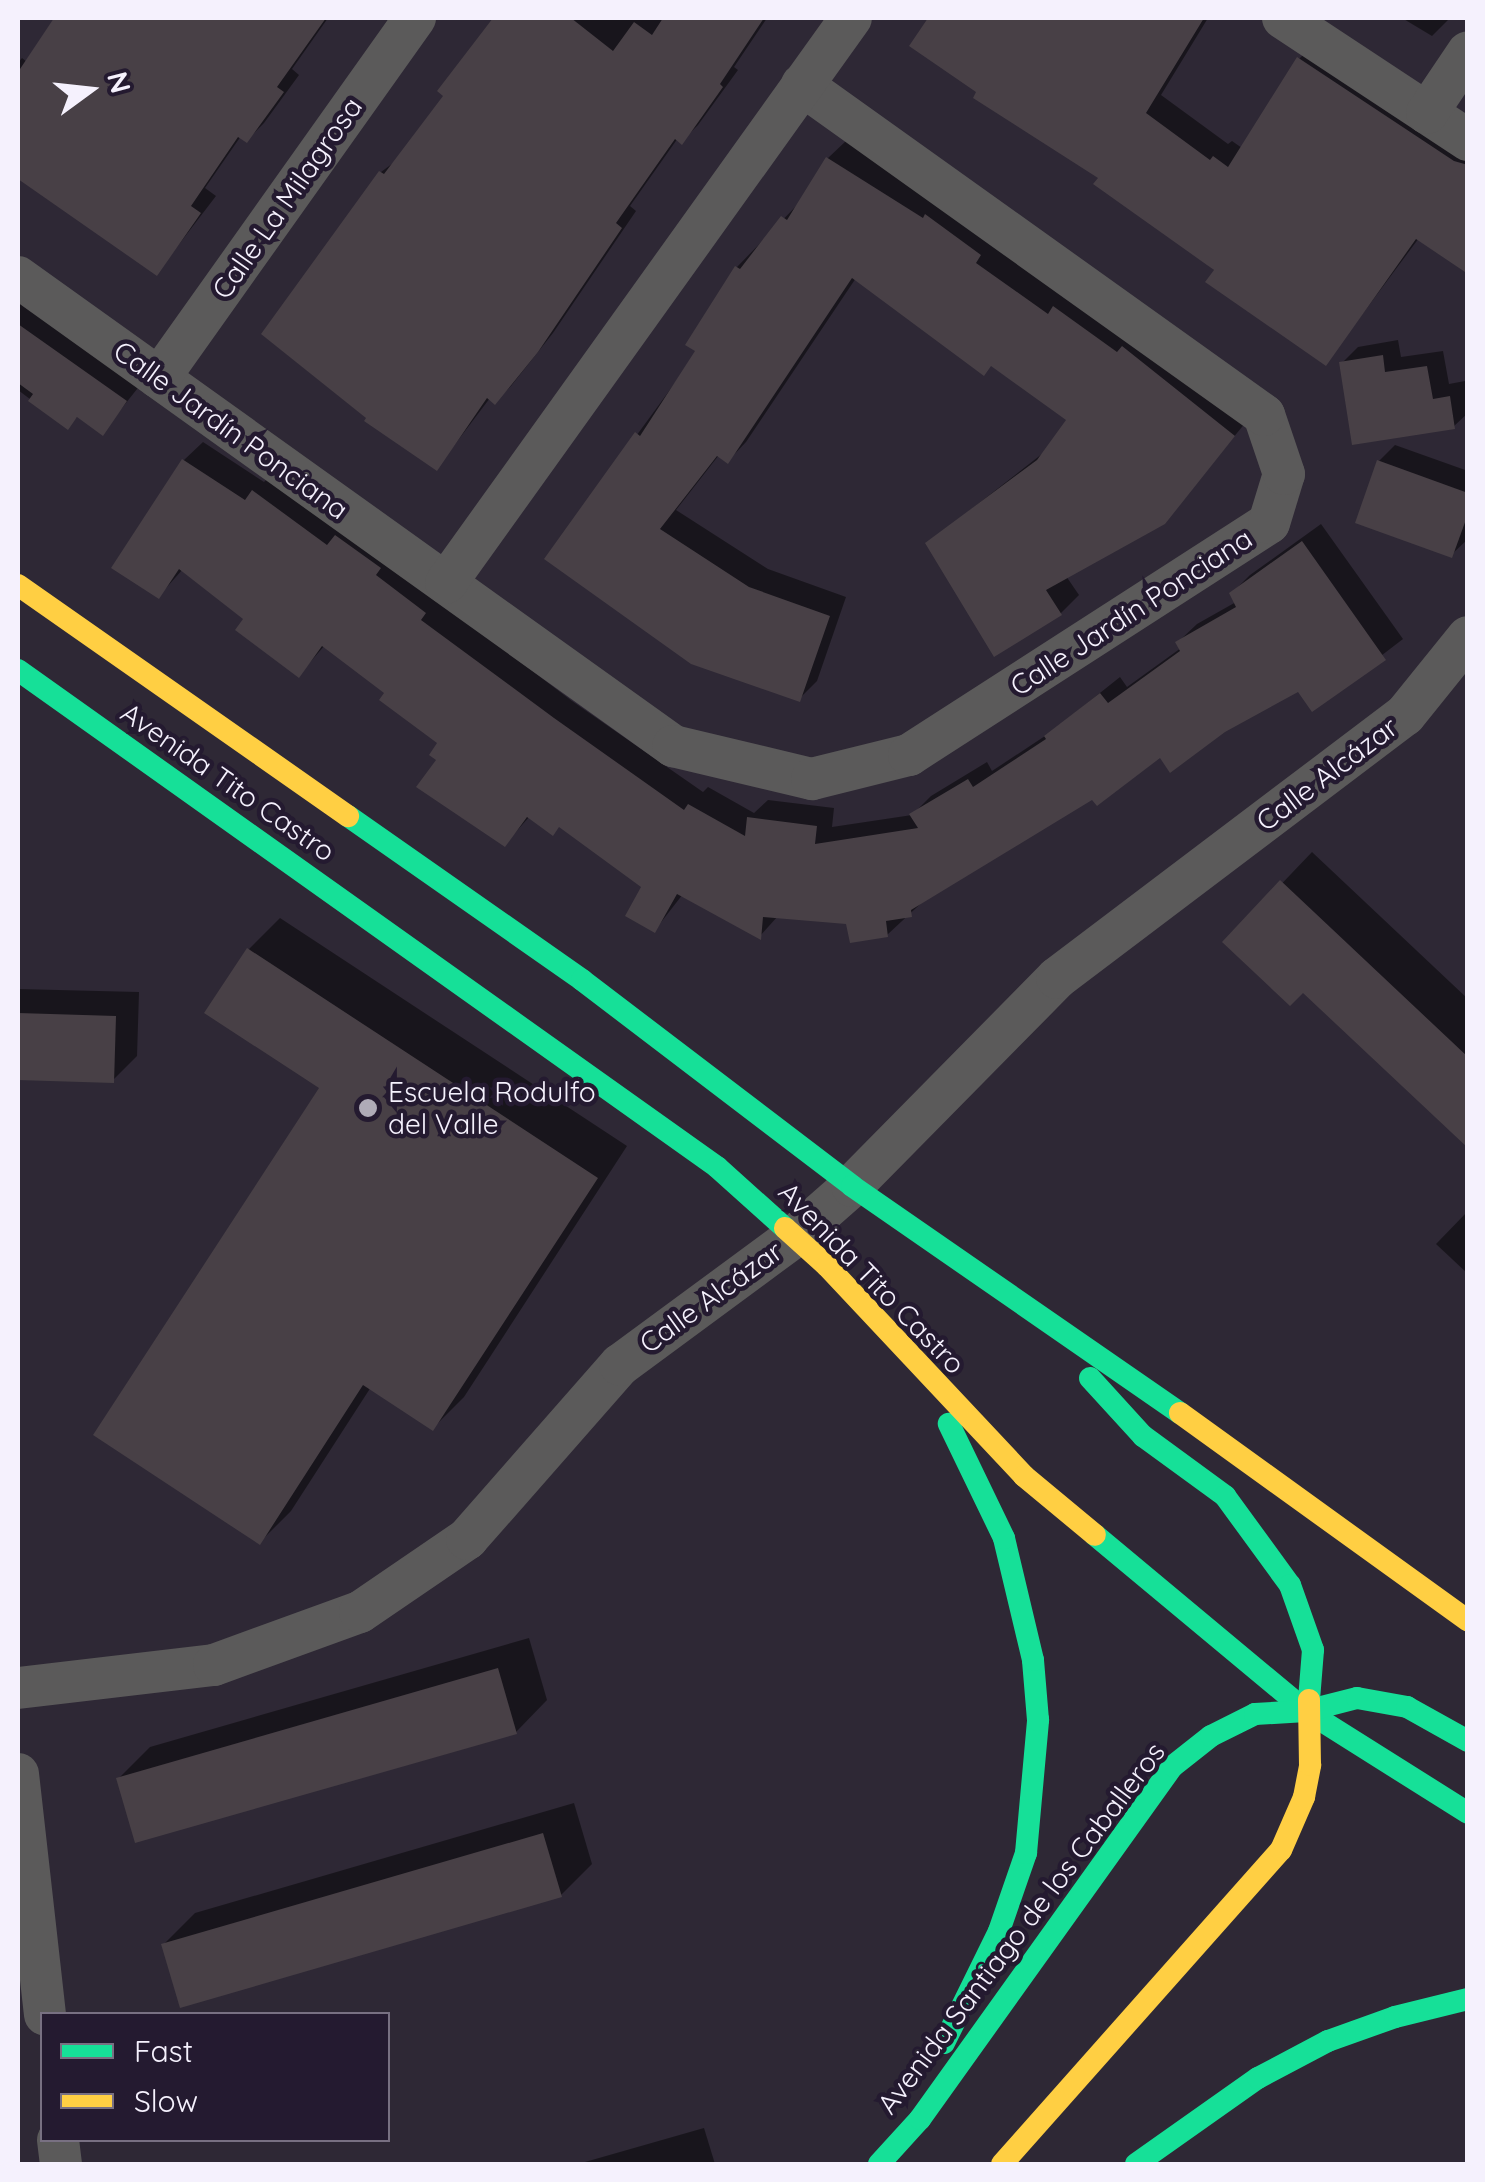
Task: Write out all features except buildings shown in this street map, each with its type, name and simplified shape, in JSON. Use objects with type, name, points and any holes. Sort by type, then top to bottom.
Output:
[{"type":"main road","name":"Avenida Tito Castro","points":[[18,585],[582,980],[852,1186],[1311,1504],[1468,1620]]},
{"type":"main road","name":"Avenida Tito Castro","points":[[18,670],[653,1118],[795,1236],[1024,1476],[1306,1711],[1468,1813]]},
{"type":"main road","points":[[1002,2164],[1281,1850],[1304,1797],[1310,1764],[1306,1711],[1314,1677],[1307,1622],[1272,1556],[1224,1496],[1143,1436],[1043,1320]]},
{"type":"main road","points":[[916,1365],[974,1469],[1004,1538],[1033,1660],[1038,1720],[1026,1854],[1000,1930],[950,2024],[920,2120]]},
{"type":"main road","name":"Avenida Santiago de los Caballeros","points":[[880,2164],[920,2120],[1173,1766],[1226,1726],[1256,1714],[1306,1711],[1357,1698],[1386,1700],[1407,1707],[1468,1741]]},
{"type":"main road","points":[[1136,2164],[1258,2078],[1328,2041],[1395,2017],[1468,1999]]},
{"type":"street","name":"Calle La Milagrosa","points":[[158,378],[415,18]]},
{"type":"street","points":[[446,584],[851,18]]},
{"type":"street","points":[[1283,18],[1468,140]]},
{"type":"street","points":[[1428,113],[1468,52]]},
{"type":"street","name":"Calle Jardín Ponciana","points":[[18,277],[673,746],[812,779],[909,755],[1269,523],[1284,474],[1264,415],[802,85]]},
{"type":"street","name":"Calle Alcázar","points":[[18,1688],[214,1664],[360,1612],[467,1538],[620,1365],[795,1236],[852,1186],[1057,978],[1404,715],[1468,637]]},
{"type":"street","points":[[18,1774],[44,2012]]},
{"type":"traffic: fast","points":[[18,670],[717,1167],[785,1228]]},
{"type":"traffic: fast","points":[[348,816],[582,980],[852,1186],[1180,1413]]},
{"type":"traffic: fast","points":[[1090,1378],[1143,1436],[1225,1496],[1290,1585],[1313,1650],[1309,1700]]},
{"type":"traffic: fast","points":[[944,2043],[999,1931],[1026,1853],[1038,1720],[1033,1660],[1004,1538],[949,1424]]},
{"type":"traffic: fast","points":[[1095,1535],[1306,1711],[1468,1813]]},
{"type":"traffic: fast","points":[[879,2164],[920,2119],[1173,1766],[1211,1736],[1255,1714],[1306,1711],[1357,1698],[1407,1707],[1468,1741]]},
{"type":"traffic: fast","points":[[1136,2164],[1258,2078],[1328,2041],[1395,2017],[1468,1999]]},
{"type":"traffic: slow","points":[[18,585],[348,816]]},
{"type":"traffic: slow","points":[[785,1228],[827,1266],[1024,1476],[1095,1535]]},
{"type":"traffic: slow","points":[[1180,1413],[1468,1621]]},
{"type":"traffic: slow","points":[[1002,2164],[1281,1850],[1304,1797],[1310,1765],[1309,1700]]},
{"type":"place","name":"Escuela Rodulfo del Valle","points":[[368,1108]]}]
